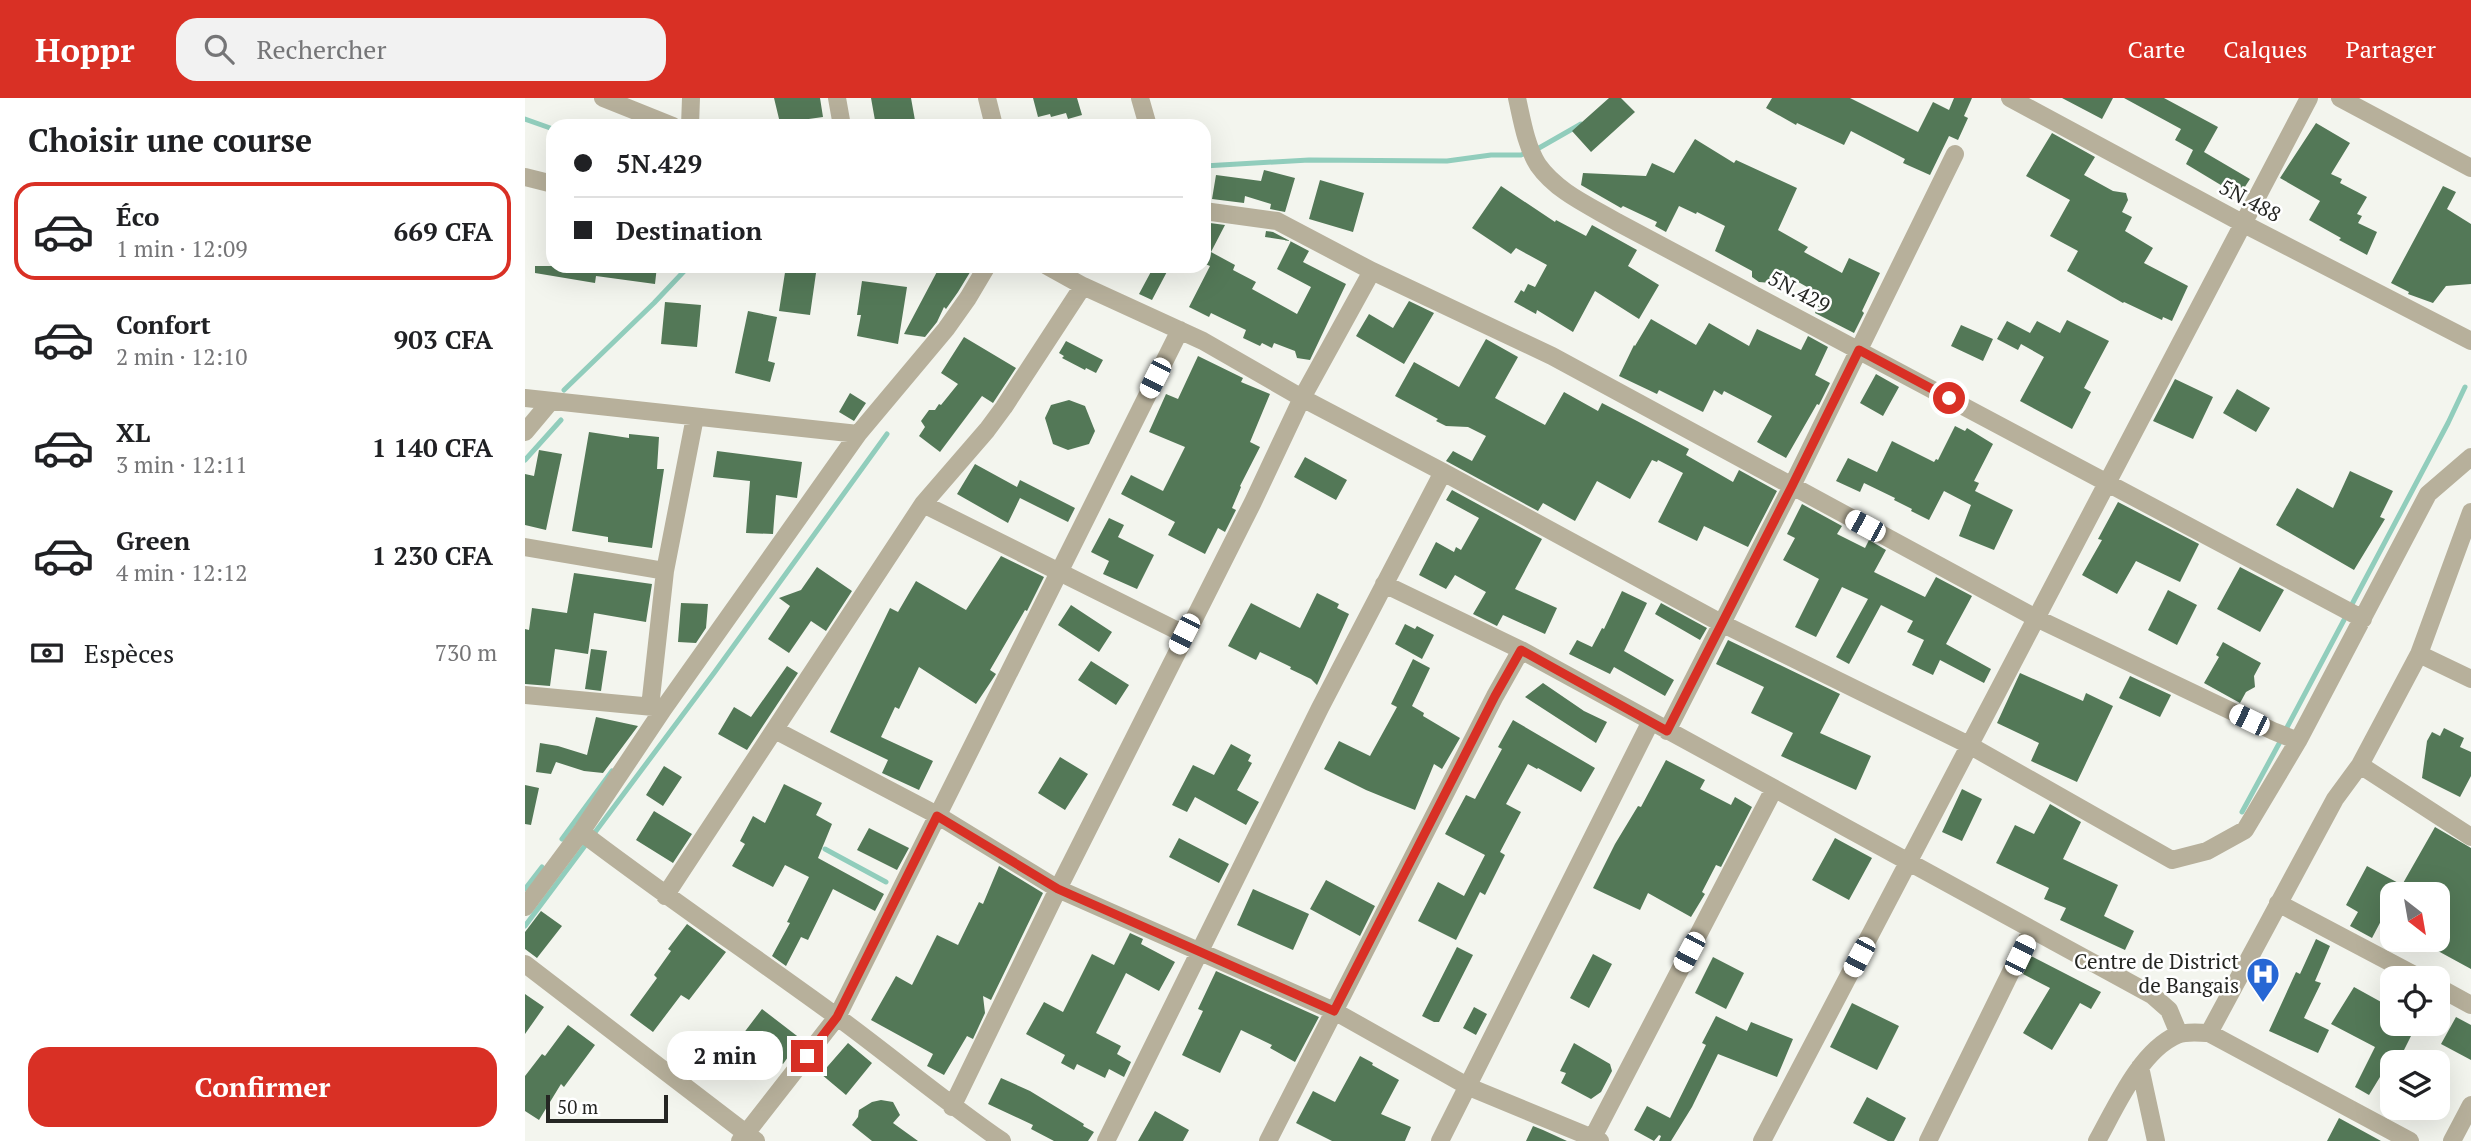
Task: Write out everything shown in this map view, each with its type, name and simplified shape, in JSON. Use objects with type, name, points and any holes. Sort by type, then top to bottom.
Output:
[{"type":"street","points":[[603,98],[656,119]]},
{"type":"street","points":[[690,119],[691,98]]},
{"type":"street","points":[[838,98],[841,119]]},
{"type":"street","points":[[987,98],[992,119]]},
{"type":"street","points":[[1140,98],[1146,119]]},
{"type":"street","name":"5N.429","points":[[1517,98],[1527,140],[1538,165],[1563,191],[2363,620]]},
{"type":"street","name":"5N.488","points":[[2010,98],[2243,224],[2471,341]]},
{"type":"street","points":[[1762,1141],[2309,98]]},
{"type":"street","points":[[2340,98],[2471,169]]},
{"type":"street","points":[[1440,1141],[1659,726],[1721,623],[1792,486],[1955,154]]},
{"type":"street","points":[[525,177],[546,182]]},
{"type":"street","points":[[1211,212],[1277,221],[1372,271],[1552,356],[2036,618],[2298,741]]},
{"type":"street","points":[[952,1107],[1184,634],[1253,502],[1301,398],[1372,271]]},
{"type":"street","points":[[525,907],[581,832],[657,707],[858,434],[946,329],[983,273]]},
{"type":"street","points":[[1060,273],[1179,330],[1721,623],[1969,745],[2172,860],[2207,851],[2245,830],[2298,741],[2428,494],[2471,457]]},
{"type":"street","points":[[665,896],[923,504],[999,415],[1083,286]]},
{"type":"street","points":[[525,964],[747,1138],[837,1017],[1179,330]]},
{"type":"street","points":[[525,398],[858,434]]},
{"type":"street","points":[[525,432],[551,401]]},
{"type":"street","points":[[657,707],[665,571],[695,417]]},
{"type":"street","points":[[1106,1141],[1443,471]]},
{"type":"street","points":[[923,504],[1184,634]]},
{"type":"street","points":[[2209,1033],[2335,799],[2360,765],[2419,654],[2471,512]]},
{"type":"street","points":[[525,547],[665,571]]},
{"type":"street","points":[[1384,584],[1521,650],[2152,995],[2169,1010],[2179,1034]]},
{"type":"street","points":[[1268,1141],[1521,650]]},
{"type":"street","points":[[2419,654],[2471,679]]},
{"type":"street","points":[[525,695],[657,707]]},
{"type":"street","points":[[775,730],[937,816],[1058,889],[1334,1011],[1469,1087],[1595,1140],[1773,789]]},
{"type":"street","points":[[2360,765],[2471,837]]},
{"type":"street","points":[[581,832],[665,896],[837,1017],[952,1107],[1002,1141]]},
{"type":"street","points":[[2278,903],[2397,966]]},
{"type":"street","points":[[1928,1141],[2031,931]]},
{"type":"street","points":[[2450,994],[2471,1005]]},
{"type":"street","points":[[2097,1141],[2140,1067],[2157,1047],[2179,1034],[2209,1033],[2410,1141]]},
{"type":"street","points":[[2140,1067],[2156,1141]]},
{"type":"street","points":[[2452,1141],[2471,1105]]},
{"type":"building","points":[[774,98],[820,98],[823,117],[779,119]]},
{"type":"building","points":[[871,98],[911,98],[915,119],[875,119]]},
{"type":"building","points":[[1033,98],[1077,98],[1082,115],[1068,119],[1066,113],[1038,117]]},
{"type":"building","points":[[1609,98],[1621,98],[1635,112],[1591,152],[1572,131]]},
{"type":"building","points":[[1772,98],[1850,98],[1918,132],[1933,102],[1949,110],[1954,98],[1972,98],[1964,116],[1968,118],[1958,140],[1949,136],[1930,175],[1903,163],[1905,159],[1851,131],[1844,145],[1797,123],[1796,125],[1766,108]]},
{"type":"building","points":[[2062,98],[2113,98],[2102,119]]},
{"type":"building","points":[[2124,98],[2164,98],[2218,127],[2204,152],[2250,179],[2239,196],[2186,164],[2193,150],[2175,140],[2181,129]]},
{"type":"building","points":[[2316,123],[2350,143],[2331,174],[2342,179],[2340,183],[2367,197],[2357,214],[2362,216],[2358,223],[2377,232],[2367,255],[2309,220],[2320,201],[2280,178]]},
{"type":"building","points":[[2052,133],[2095,157],[2084,175],[2113,191],[2126,193],[2128,200],[2122,212],[2132,217],[2125,231],[2153,248],[2144,263],[2188,286],[2172,321],[2163,317],[2162,320],[2123,303],[2067,271],[2078,251],[2050,236],[2070,200],[2026,176]]},
{"type":"building","points":[[1695,139],[1734,163],[1736,160],[1797,188],[1778,230],[1808,247],[1804,252],[1842,273],[1849,258],[1880,273],[1854,333],[1815,313],[1823,296],[1777,270],[1771,283],[1759,282],[1752,277],[1752,271],[1715,251],[1725,226],[1679,206],[1666,232],[1655,226],[1657,222],[1623,206],[1621,208],[1581,185],[1583,173],[1646,176],[1652,163],[1674,173]]},
{"type":"building","points":[[1264,170],[1295,178],[1285,212],[1270,209],[1271,204],[1245,196],[1244,203],[1212,199],[1216,175],[1261,181]]},
{"type":"building","points":[[1320,180],[1364,193],[1353,232],[1309,219]]},
{"type":"building","points":[[1501,186],[1555,222],[1556,220],[1586,236],[1592,225],[1637,250],[1628,266],[1659,285],[1639,319],[1595,291],[1573,332],[1537,310],[1536,314],[1514,302],[1528,284],[1535,287],[1547,265],[1516,248],[1511,254],[1472,228]]},
{"type":"building","points":[[2443,186],[2456,192],[2447,209],[2471,224],[2471,284],[2446,286],[2433,303],[2408,294],[2409,292],[2391,283]]},
{"type":"building","points":[[1211,223],[1225,225],[1211,252]]},
{"type":"building","points":[[1266,231],[1273,232],[1290,241],[1265,237]]},
{"type":"building","points":[[1291,241],[1309,251],[1303,262],[1346,284],[1310,360],[1297,358],[1295,351],[1274,343],[1272,348],[1262,343],[1260,346],[1243,338],[1246,330],[1211,313],[1209,317],[1189,307],[1206,273],[1211,273],[1211,252],[1235,265],[1233,270],[1256,282],[1252,289],[1297,314],[1311,287],[1277,269]]},
{"type":"building","points":[[535,266],[546,266],[546,273],[656,273],[655,284],[596,276],[595,283],[535,273]]},
{"type":"building","points":[[785,273],[816,273],[810,315],[779,311]]},
{"type":"building","points":[[936,273],[970,273],[925,337],[904,334]]},
{"type":"building","points":[[1150,273],[1166,273],[1152,300],[1139,294]]},
{"type":"building","points":[[862,281],[907,287],[898,344],[857,336]]},
{"type":"building","points":[[1409,301],[1434,313],[1404,364],[1356,336],[1369,314],[1393,328]]},
{"type":"building","points":[[665,302],[701,305],[697,347],[661,344]]},
{"type":"building","points":[[748,311],[777,317],[768,361],[775,363],[770,382],[735,373]]},
{"type":"building","points":[[1651,319],[1696,345],[1709,323],[1749,346],[1757,329],[1801,350],[1808,336],[1828,347],[1815,375],[1830,383],[1786,458],[1757,442],[1772,416],[1724,391],[1722,395],[1714,390],[1703,412],[1659,390],[1657,394],[1619,376]]},
{"type":"building","points":[[2067,320],[2109,341],[2084,388],[2091,392],[2072,429],[2020,401],[2044,357],[2021,344],[2018,350],[1997,339],[2007,321],[2030,333],[2037,321],[2060,333]]},
{"type":"building","points":[[1961,325],[1993,339],[1983,361],[1951,346]]},
{"type":"building","points":[[964,337],[1016,368],[993,403],[982,396],[940,452],[919,436],[925,427],[921,421],[929,410],[935,410],[941,405],[958,384],[941,373]]},
{"type":"building","points":[[1486,339],[1518,357],[1495,398],[1545,425],[1564,392],[1598,411],[1602,403],[1637,421],[1689,449],[1686,455],[1733,482],[1739,470],[1777,491],[1748,547],[1704,526],[1697,541],[1658,522],[1683,473],[1658,460],[1652,460],[1630,499],[1597,481],[1575,521],[1543,503],[1538,511],[1446,461],[1453,451],[1472,461],[1486,436],[1468,427],[1446,426],[1395,396],[1414,362],[1459,387]]},
{"type":"building","points":[[1066,341],[1103,360],[1096,373],[1062,358],[1064,356],[1059,353]]},
{"type":"building","points":[[1198,356],[1243,378],[1241,382],[1270,394],[1250,442],[1260,447],[1240,486],[1232,508],[1236,510],[1225,532],[1218,528],[1205,554],[1168,535],[1175,522],[1121,494],[1131,475],[1163,491],[1185,447],[1149,432],[1166,394],[1178,399]]},
{"type":"building","points":[[1876,374],[1899,387],[1883,416],[1860,403]]},
{"type":"building","points":[[2175,379],[2213,397],[2193,439],[2153,421]]},
{"type":"building","points":[[2237,389],[2270,408],[2256,432],[2223,413]]},
{"type":"building","points":[[850,393],[866,403],[854,421],[839,412]]},
{"type":"building","points":[[1069,400],[1085,406],[1095,431],[1089,444],[1068,450],[1053,444],[1045,418],[1051,405]]},
{"type":"building","points":[[1955,426],[1965,431],[1967,428],[1993,444],[1974,481],[1979,483],[1975,491],[2013,510],[1994,550],[1959,536],[1971,505],[1944,491],[1929,520],[1894,500],[1895,498],[1864,483],[1860,492],[1836,481],[1848,458],[1877,472],[1892,441],[1934,462],[1938,460]]},
{"type":"building","points":[[589,432],[629,438],[629,434],[659,437],[657,469],[664,469],[652,548],[608,542],[608,537],[572,531]]},
{"type":"building","points":[[539,450],[562,454],[546,530],[525,525],[525,474],[534,476]]},
{"type":"building","points":[[717,451],[802,462],[797,498],[776,495],[773,534],[746,533],[750,481],[713,477]]},
{"type":"building","points":[[1305,457],[1347,480],[1336,500],[1294,477]]},
{"type":"building","points":[[975,464],[1017,487],[1020,480],[1075,508],[1068,522],[1020,498],[1008,523],[957,494]]},
{"type":"building","points":[[2350,471],[2393,491],[2380,517],[2385,519],[2354,570],[2276,525],[2297,488],[2333,508]]},
{"type":"building","points":[[1452,490],[1542,539],[1515,589],[1557,608],[1545,634],[1503,615],[1497,626],[1473,614],[1486,592],[1455,575],[1446,589],[1419,575],[1436,542],[1454,552],[1456,547],[1461,550],[1479,518],[1446,500]]},
{"type":"building","points":[[2118,502],[2199,544],[2180,582],[2136,561],[2117,594],[2082,575],[2102,540],[2098,539]]},
{"type":"building","points":[[1802,504],[1842,526],[1837,534],[1865,548],[1869,540],[1886,550],[1874,572],[1925,597],[1936,577],[1972,596],[1946,644],[1991,669],[1984,683],[1940,660],[1933,675],[1912,665],[1924,640],[1907,632],[1913,621],[1881,605],[1849,664],[1836,657],[1868,599],[1842,587],[1816,637],[1795,627],[1819,579],[1783,560],[1795,538],[1787,534]]},
{"type":"building","points":[[1109,518],[1124,525],[1118,537],[1154,555],[1137,589],[1103,574],[1109,561],[1091,552]]},
{"type":"building","points":[[1001,556],[1044,577],[1027,611],[1025,610],[990,670],[996,674],[976,704],[919,667],[899,709],[895,707],[881,737],[933,761],[919,790],[882,773],[888,760],[830,732],[890,608],[898,612],[916,581],[966,610]]},
{"type":"building","points":[[817,567],[852,591],[826,631],[811,621],[789,653],[768,639],[790,606],[779,598],[801,590]]},
{"type":"building","points":[[2240,567],[2284,590],[2260,632],[2217,609]]},
{"type":"building","points":[[574,573],[652,584],[646,622],[594,613],[588,654],[555,649],[550,686],[525,684],[525,629],[529,630],[532,608],[567,613]]},
{"type":"building","points":[[2168,590],[2197,605],[2177,645],[2148,630]]},
{"type":"building","points":[[1622,591],[1647,603],[1624,651],[1674,680],[1665,696],[1614,667],[1610,674],[1569,654],[1577,640],[1592,647]]},
{"type":"building","points":[[1317,593],[1339,604],[1337,608],[1349,614],[1317,685],[1311,679],[1290,669],[1291,667],[1260,652],[1256,660],[1228,646],[1251,603],[1300,628]]},
{"type":"building","points":[[681,603],[708,604],[706,628],[696,643],[678,642]]},
{"type":"building","points":[[1661,603],[1707,628],[1700,640],[1655,614]]},
{"type":"building","points":[[1071,605],[1112,632],[1099,652],[1058,625]]},
{"type":"building","points":[[1405,624],[1415,629],[1417,626],[1434,635],[1422,659],[1395,644]]},
{"type":"building","points":[[1728,640],[1840,694],[1820,733],[1871,756],[1856,790],[1781,756],[1793,733],[1751,713],[1764,687],[1716,664]]},
{"type":"building","points":[[2223,642],[2261,663],[2254,676],[2255,687],[2246,692],[2240,703],[2204,683],[2219,657],[2216,655]]},
{"type":"building","points":[[591,649],[607,651],[601,691],[585,689]]},
{"type":"building","points":[[1413,659],[1430,668],[1412,706],[1424,713],[1423,716],[1460,738],[1442,769],[1434,764],[1415,810],[1324,769],[1339,741],[1370,756],[1397,707],[1391,704]]},
{"type":"building","points":[[1091,661],[1129,685],[1116,705],[1078,680]]},
{"type":"building","points":[[787,666],[798,673],[747,750],[718,734],[734,707],[751,717]]},
{"type":"building","points":[[2020,673],[2083,701],[2086,693],[2113,706],[2077,782],[2031,761],[2039,743],[1997,723]]},
{"type":"building","points":[[2130,676],[2171,695],[2160,717],[2119,698]]},
{"type":"building","points":[[1543,683],[1584,711],[1607,722],[1596,743],[1525,697]]},
{"type":"building","points":[[596,717],[638,726],[603,773],[584,771],[556,762],[551,774],[536,772],[540,743],[587,755]]},
{"type":"building","points":[[1513,720],[1595,768],[1581,792],[1528,764],[1506,804],[1521,812],[1500,852],[1505,855],[1485,895],[1480,892],[1456,940],[1418,921],[1438,882],[1464,896],[1485,855],[1445,834],[1466,795],[1475,799],[1502,749],[1498,747]]},
{"type":"building","points":[[2444,728],[2464,738],[2460,747],[2471,752],[2471,776],[2460,797],[2422,778],[2427,741],[2432,732],[2440,736]]},
{"type":"building","points":[[1231,744],[1251,755],[1248,761],[1252,763],[1237,790],[1259,802],[1246,825],[1195,797],[1187,812],[1172,805],[1193,765],[1214,775]]},
{"type":"building","points":[[1060,757],[1088,774],[1065,810],[1038,793]]},
{"type":"building","points":[[1666,760],[1705,780],[1700,789],[1731,805],[1735,797],[1752,807],[1721,867],[1716,865],[1702,892],[1705,894],[1691,917],[1648,893],[1640,910],[1593,888],[1615,844],[1638,806],[1641,807]]},
{"type":"building","points":[[664,766],[682,777],[663,806],[646,795]]},
{"type":"building","points":[[784,784],[822,803],[816,815],[832,824],[818,858],[884,894],[875,911],[833,889],[808,940],[801,937],[786,966],[772,956],[790,923],[787,922],[809,877],[785,865],[773,887],[732,866],[745,844],[740,841],[753,816],[765,823]]},
{"type":"building","points":[[525,785],[539,788],[531,825],[525,824]]},
{"type":"building","points":[[1962,789],[1982,799],[1962,841],[1942,832]]},
{"type":"building","points":[[2050,804],[2081,822],[2063,859],[2118,885],[2104,916],[2134,931],[2125,950],[2060,920],[2066,908],[2044,899],[2049,888],[1996,863],[2015,825],[2034,834]]},
{"type":"building","points":[[654,811],[692,834],[673,863],[636,840]]},
{"type":"building","points":[[2435,827],[2471,848],[2471,969],[2440,952],[2450,952],[2450,882],[2404,882]]},
{"type":"building","points":[[869,828],[909,848],[897,870],[857,850]]},
{"type":"building","points":[[1179,838],[1229,864],[1219,883],[1169,857]]},
{"type":"building","points":[[1835,838],[1872,858],[1849,900],[1812,880]]},
{"type":"building","points":[[999,866],[1043,893],[991,1000],[983,996],[985,1013],[973,1039],[967,1036],[944,1075],[927,1066],[933,1054],[871,1020],[896,976],[912,985],[937,935],[958,945],[979,902],[983,904]]},
{"type":"building","points":[[2367,866],[2396,882],[2380,882],[2380,923],[2372,938],[2350,926],[2358,912],[2346,905]]},
{"type":"building","points":[[1326,880],[1375,906],[1360,936],[1310,909]]},
{"type":"building","points":[[1253,889],[1309,914],[1293,950],[1237,925]]},
{"type":"building","points":[[541,911],[562,926],[537,958],[525,949],[525,932]]},
{"type":"building","points":[[687,924],[726,952],[689,1000],[681,995],[653,1032],[630,1015],[657,978],[654,975],[671,951],[668,949]]},
{"type":"building","points":[[1130,933],[1143,939],[1141,944],[1175,962],[1159,991],[1126,973],[1096,1033],[1121,1046],[1117,1054],[1131,1062],[1124,1077],[1109,1069],[1105,1078],[1077,1064],[1074,1070],[1061,1063],[1065,1055],[1026,1034],[1044,1002],[1063,1012],[1092,954],[1114,965]]},
{"type":"building","points":[[2316,939],[2330,946],[2315,981],[2321,983],[2304,1018],[2329,1030],[2318,1053],[2269,1031],[2296,972],[2300,974]]},
{"type":"building","points":[[1457,947],[1473,955],[1439,1022],[1434,1022],[1422,1016]]},
{"type":"building","points":[[1593,954],[1612,964],[1589,1008],[1570,998]]},
{"type":"building","points":[[2031,956],[2101,992],[2091,1009],[2080,1003],[2052,1050],[2023,1033],[2050,988],[2023,974]]},
{"type":"building","points":[[1713,957],[1744,973],[1726,1009],[1695,993]]},
{"type":"building","points":[[1216,971],[1319,1017],[1295,1062],[1270,1048],[1272,1045],[1241,1030],[1220,1073],[1182,1055],[1203,1011],[1198,1009]]},
{"type":"building","points":[[2354,987],[2380,1001],[2380,1036],[2411,1036],[2404,1050],[2380,1050],[2380,1077],[2369,1095],[2355,1087],[2375,1047],[2331,1024]]},
{"type":"building","points":[[525,994],[544,1007],[525,1034]]},
{"type":"building","points":[[1852,1003],[1899,1026],[1877,1070],[1830,1047]]},
{"type":"building","points":[[1474,1007],[1487,1014],[1476,1035],[1463,1028]]},
{"type":"building","points":[[762,1009],[801,1039],[783,1064],[743,1034]]},
{"type":"building","points":[[1716,1016],[1747,1031],[1751,1022],[1793,1039],[1777,1077],[1718,1054],[1692,1107],[1671,1141],[1659,1141],[1659,1135],[1654,1141],[1634,1130],[1647,1106],[1670,1118],[1706,1045],[1702,1043]]},
{"type":"building","points":[[2456,1017],[2471,1025],[2471,1060],[2441,1044],[2445,1036],[2450,1036],[2450,1028]]},
{"type":"building","points":[[568,1025],[595,1045],[564,1087],[561,1084],[539,1120],[525,1111],[525,1076],[542,1054],[545,1056]]},
{"type":"building","points":[[848,1043],[872,1063],[846,1095],[821,1074]]},
{"type":"building","points":[[1574,1043],[1610,1064],[1612,1071],[1601,1092],[1591,1099],[1561,1083],[1566,1073],[1560,1071]]},
{"type":"building","points":[[1360,1056],[1399,1080],[1381,1114],[1411,1127],[1405,1141],[1332,1141],[1296,1123],[1313,1091],[1335,1102]]},
{"type":"building","points":[[1001,1078],[1030,1091],[1094,1132],[1088,1141],[1054,1141],[1031,1129],[1033,1125],[988,1104]]},
{"type":"building","points":[[1867,1097],[1906,1118],[1894,1141],[1888,1141],[1853,1123]]},
{"type":"building","points":[[881,1100],[893,1102],[900,1115],[893,1123],[918,1141],[872,1141],[852,1125],[859,1110]]},
{"type":"building","points":[[1155,1111],[1189,1130],[1183,1141],[1138,1141]]},
{"type":"building","points":[[2339,1118],[2381,1141],[2327,1141]]},
{"type":"building","points":[[1533,1126],[1543,1130],[1567,1141],[1526,1141]]},
{"type":"waterway","points":[[525,119],[546,126]]},
{"type":"waterway","points":[[1211,166],[1309,160],[1447,161],[1491,155],[1521,155],[1581,124]]},
{"type":"waterway","points":[[564,390],[682,273]]},
{"type":"waterway","points":[[2350,608],[2465,387]]},
{"type":"waterway","points":[[525,460],[561,420]]},
{"type":"waterway","points":[[525,926],[714,673],[887,434]]},
{"type":"waterway","points":[[2284,733],[2344,620]]},
{"type":"waterway","points":[[2242,812],[2281,740]]},
{"type":"waterway","points":[[562,839],[612,771]]},
{"type":"waterway","points":[[825,849],[886,882]]},
{"type":"waterway","points":[[525,889],[542,867]]},
{"type":"place","name":"Centre de District de Bangais","points":[[2263,1004]]},
{"type":"route","points":[[807,1056],[837,1017],[937,816],[1058,889],[1334,1011],[1521,650],[1667,731],[1859,350],[1949,398]]}]
